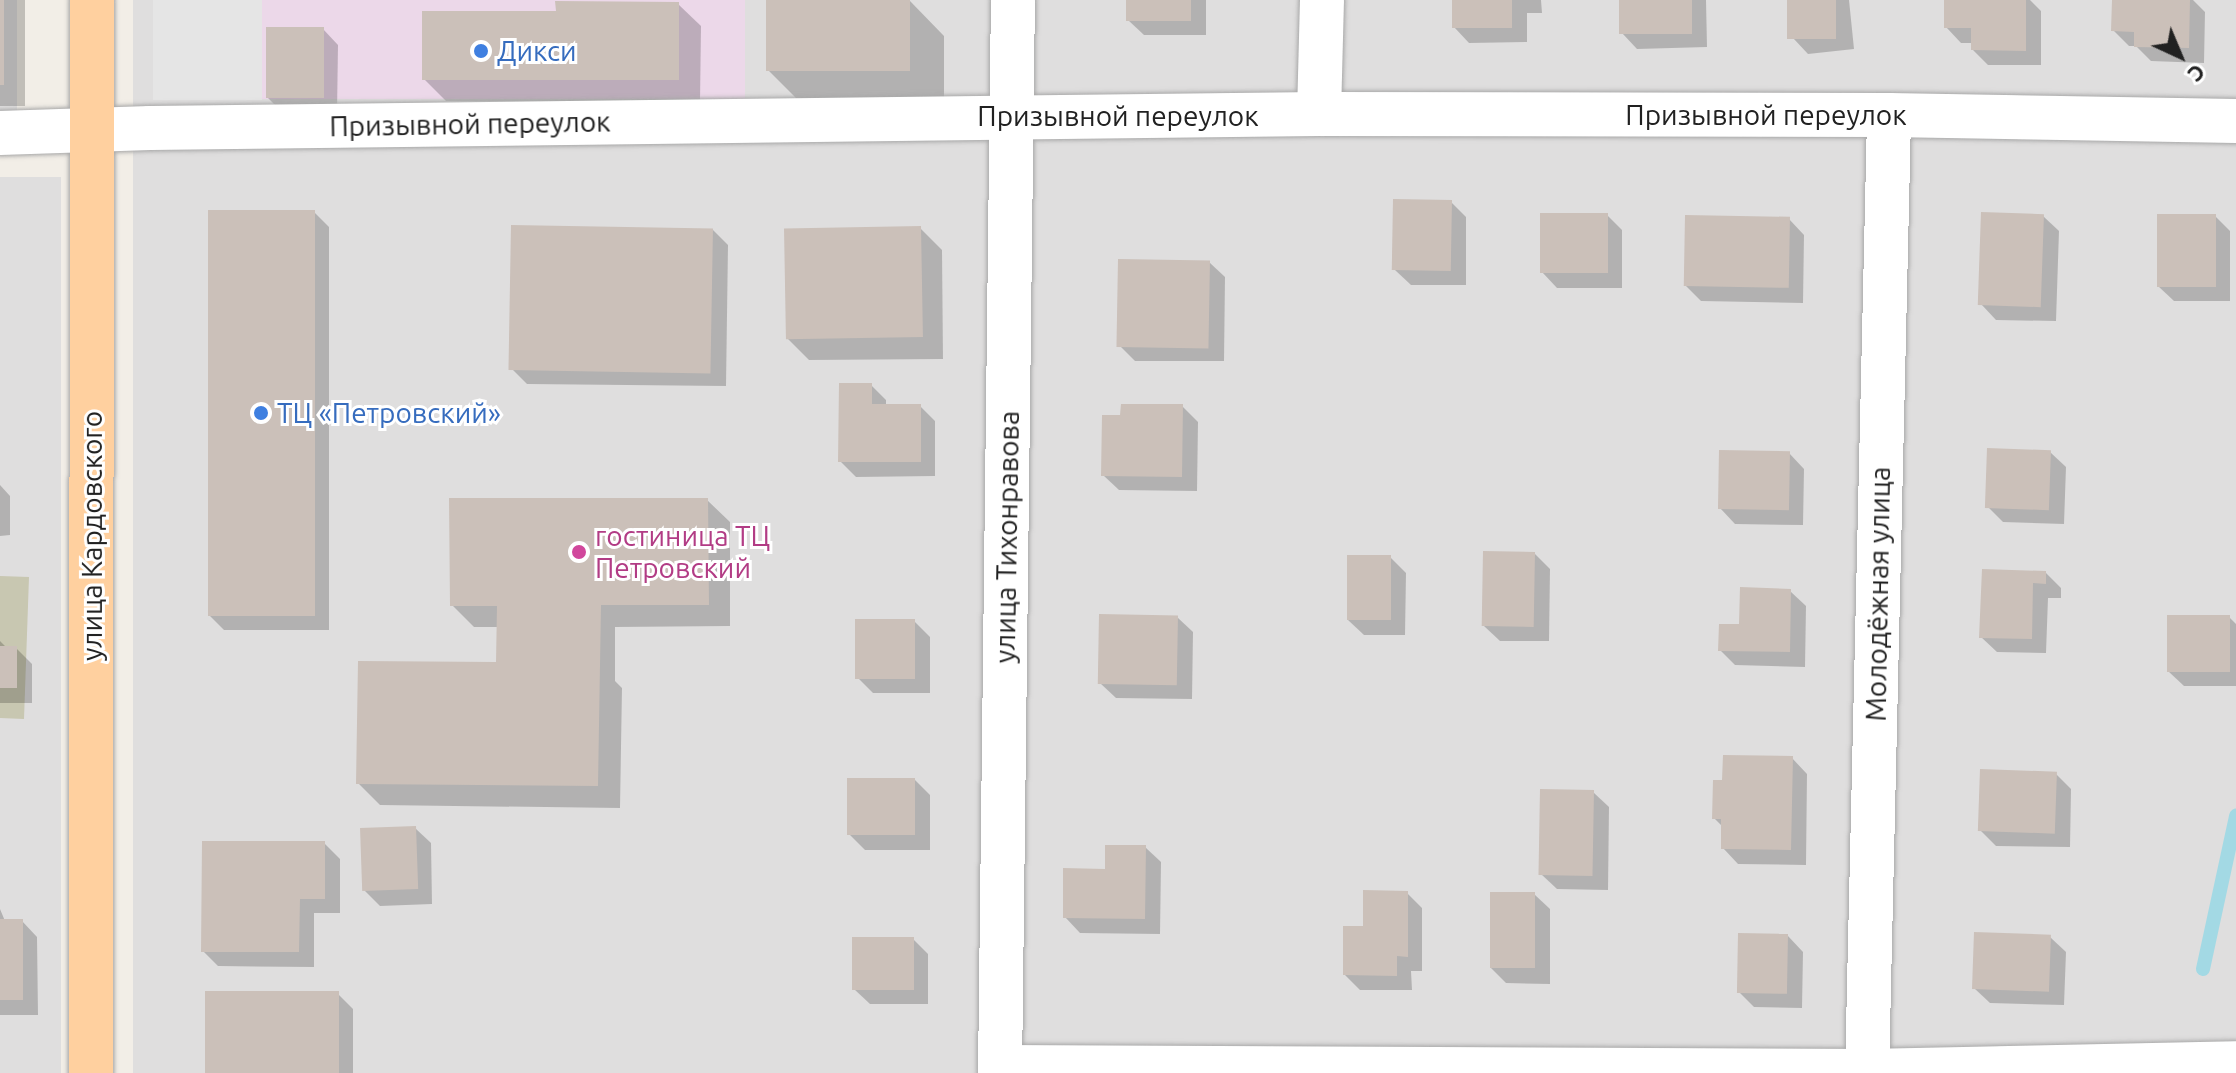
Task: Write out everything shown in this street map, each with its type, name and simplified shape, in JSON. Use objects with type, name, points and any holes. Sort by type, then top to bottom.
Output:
[{"type":"main road","name":"улица Кардовского","points":[[91,1073],[92,0]]},
{"type":"street","name":"улица Тихонравова","points":[[1000,1070],[1013,0]]},
{"type":"street","points":[[1319,114],[1322,0]]},
{"type":"street","name":"Призывной переулок","points":[[0,133],[92,129],[176,114],[1889,115],[2236,121]]},
{"type":"street","name":"Молодёжная улица","points":[[1867,1072],[1889,115]]},
{"type":"street","points":[[1000,1070],[1867,1072],[2236,1063]]},
{"type":"shaded area","points":[[0,0],[17,0],[17,111],[0,111]]},
{"type":"shaded area","points":[[133,0],[2236,0],[2236,1073],[133,1073]]},
{"type":"shaded area","points":[[153,0],[262,0],[262,100],[153,100]]},
{"type":"shaded area","points":[[262,0],[745,0],[745,99],[262,99]]},
{"type":"shaded area","points":[[0,177],[61,177],[61,1073],[0,1073]]},
{"type":"shaded area","points":[[0,576],[29,577],[24,719],[0,718]]},
{"type":"building","points":[[0,0],[4,0],[4,85],[0,85]]},
{"type":"building","points":[[766,0],[910,0],[910,71],[766,71]]},
{"type":"building","points":[[1126,0],[1191,0],[1191,21],[1126,21]]},
{"type":"building","points":[[1452,0],[1512,0],[1512,28],[1452,28]]},
{"type":"building","points":[[1619,0],[1692,0],[1692,34],[1619,34]]},
{"type":"building","points":[[1787,0],[1836,0],[1836,39],[1787,39]]},
{"type":"building","points":[[1944,0],[2026,0],[2026,51],[1971,50],[1971,28],[1944,28]]},
{"type":"building","points":[[2112,0],[2190,0],[2189,48],[2134,47],[2134,32],[2111,31]]},
{"type":"building","points":[[555,1],[679,2],[679,80],[422,80],[422,11],[556,11]]},
{"type":"building","points":[[266,27],[324,27],[324,98],[266,98]]},
{"type":"building","points":[[1393,199],[1452,200],[1451,271],[1392,270]]},
{"type":"building","name":"ТЦ «Петровский»","points":[[208,210],[315,210],[315,616],[208,616]]},
{"type":"building","points":[[1981,212],[2044,214],[2041,307],[1978,305]]},
{"type":"building","points":[[1540,213],[1608,213],[1608,273],[1540,273]]},
{"type":"building","points":[[2157,214],[2216,214],[2216,287],[2157,287]]},
{"type":"building","points":[[1685,215],[1790,217],[1789,288],[1684,286]]},
{"type":"building","points":[[511,225],[713,229],[710,374],[508,370]]},
{"type":"building","points":[[921,226],[923,337],[786,339],[784,228]]},
{"type":"building","points":[[1118,259],[1210,261],[1208,349],[1116,347]]},
{"type":"building","points":[[839,383],[872,383],[872,404],[921,404],[921,462],[838,462]]},
{"type":"building","points":[[1121,404],[1183,404],[1182,477],[1101,476],[1102,415],[1120,415]]},
{"type":"building","points":[[1987,448],[2051,450],[2049,510],[1985,508]]},
{"type":"building","points":[[1719,450],[1790,451],[1789,510],[1718,509]]},
{"type":"building","points":[[449,498],[708,498],[709,605],[601,605],[598,786],[356,784],[358,661],[496,662],[497,606],[450,606]]},
{"type":"building","points":[[1483,551],[1535,552],[1534,627],[1482,626]]},
{"type":"building","points":[[1347,555],[1391,555],[1391,620],[1347,620]]},
{"type":"building","points":[[1982,569],[2046,571],[2046,584],[2033,583],[2032,639],[1979,638]]},
{"type":"building","points":[[1740,587],[1791,589],[1790,652],[1718,651],[1719,624],[1739,624]]},
{"type":"building","points":[[1099,614],[1178,615],[1177,685],[1098,684]]},
{"type":"building","points":[[2167,615],[2230,615],[2230,672],[2167,672]]},
{"type":"building","points":[[855,619],[915,619],[915,679],[855,679]]},
{"type":"building","points":[[0,646],[17,646],[17,688],[0,688]]},
{"type":"building","points":[[1723,755],[1793,756],[1791,850],[1721,849],[1721,819],[1712,819],[1713,780],[1722,780]]},
{"type":"building","points":[[1980,769],[2057,772],[2055,834],[1978,831]]},
{"type":"building","points":[[847,778],[915,778],[915,835],[847,835]]},
{"type":"building","points":[[1540,789],[1594,790],[1592,876],[1538,875]]},
{"type":"building","points":[[416,826],[418,889],[362,891],[360,828]]},
{"type":"building","points":[[202,841],[325,841],[325,899],[300,899],[299,952],[201,952]]},
{"type":"building","points":[[1105,845],[1146,845],[1145,919],[1063,918],[1063,868],[1105,869]]},
{"type":"building","points":[[1363,890],[1408,891],[1408,957],[1397,956],[1397,976],[1343,975],[1343,926],[1363,926]]},
{"type":"building","points":[[1490,892],[1535,892],[1535,968],[1490,968]]},
{"type":"building","points":[[0,919],[23,919],[23,1000],[0,1000]]},
{"type":"building","points":[[1974,932],[2051,935],[2049,992],[1972,989]]},
{"type":"building","points":[[1738,933],[1788,934],[1787,994],[1737,993]]},
{"type":"building","points":[[852,937],[914,937],[914,990],[852,990]]},
{"type":"building","points":[[205,991],[339,991],[339,1073],[205,1073]]},
{"type":"waterway","points":[[2203,969],[2236,816]]},
{"type":"place","name":"Дикси","points":[[481,51]]},
{"type":"place","name":"ТЦ «Петровский»","points":[[261,413]]},
{"type":"place","name":"гостиница ТЦ Петровский","points":[[579,552]]}]
